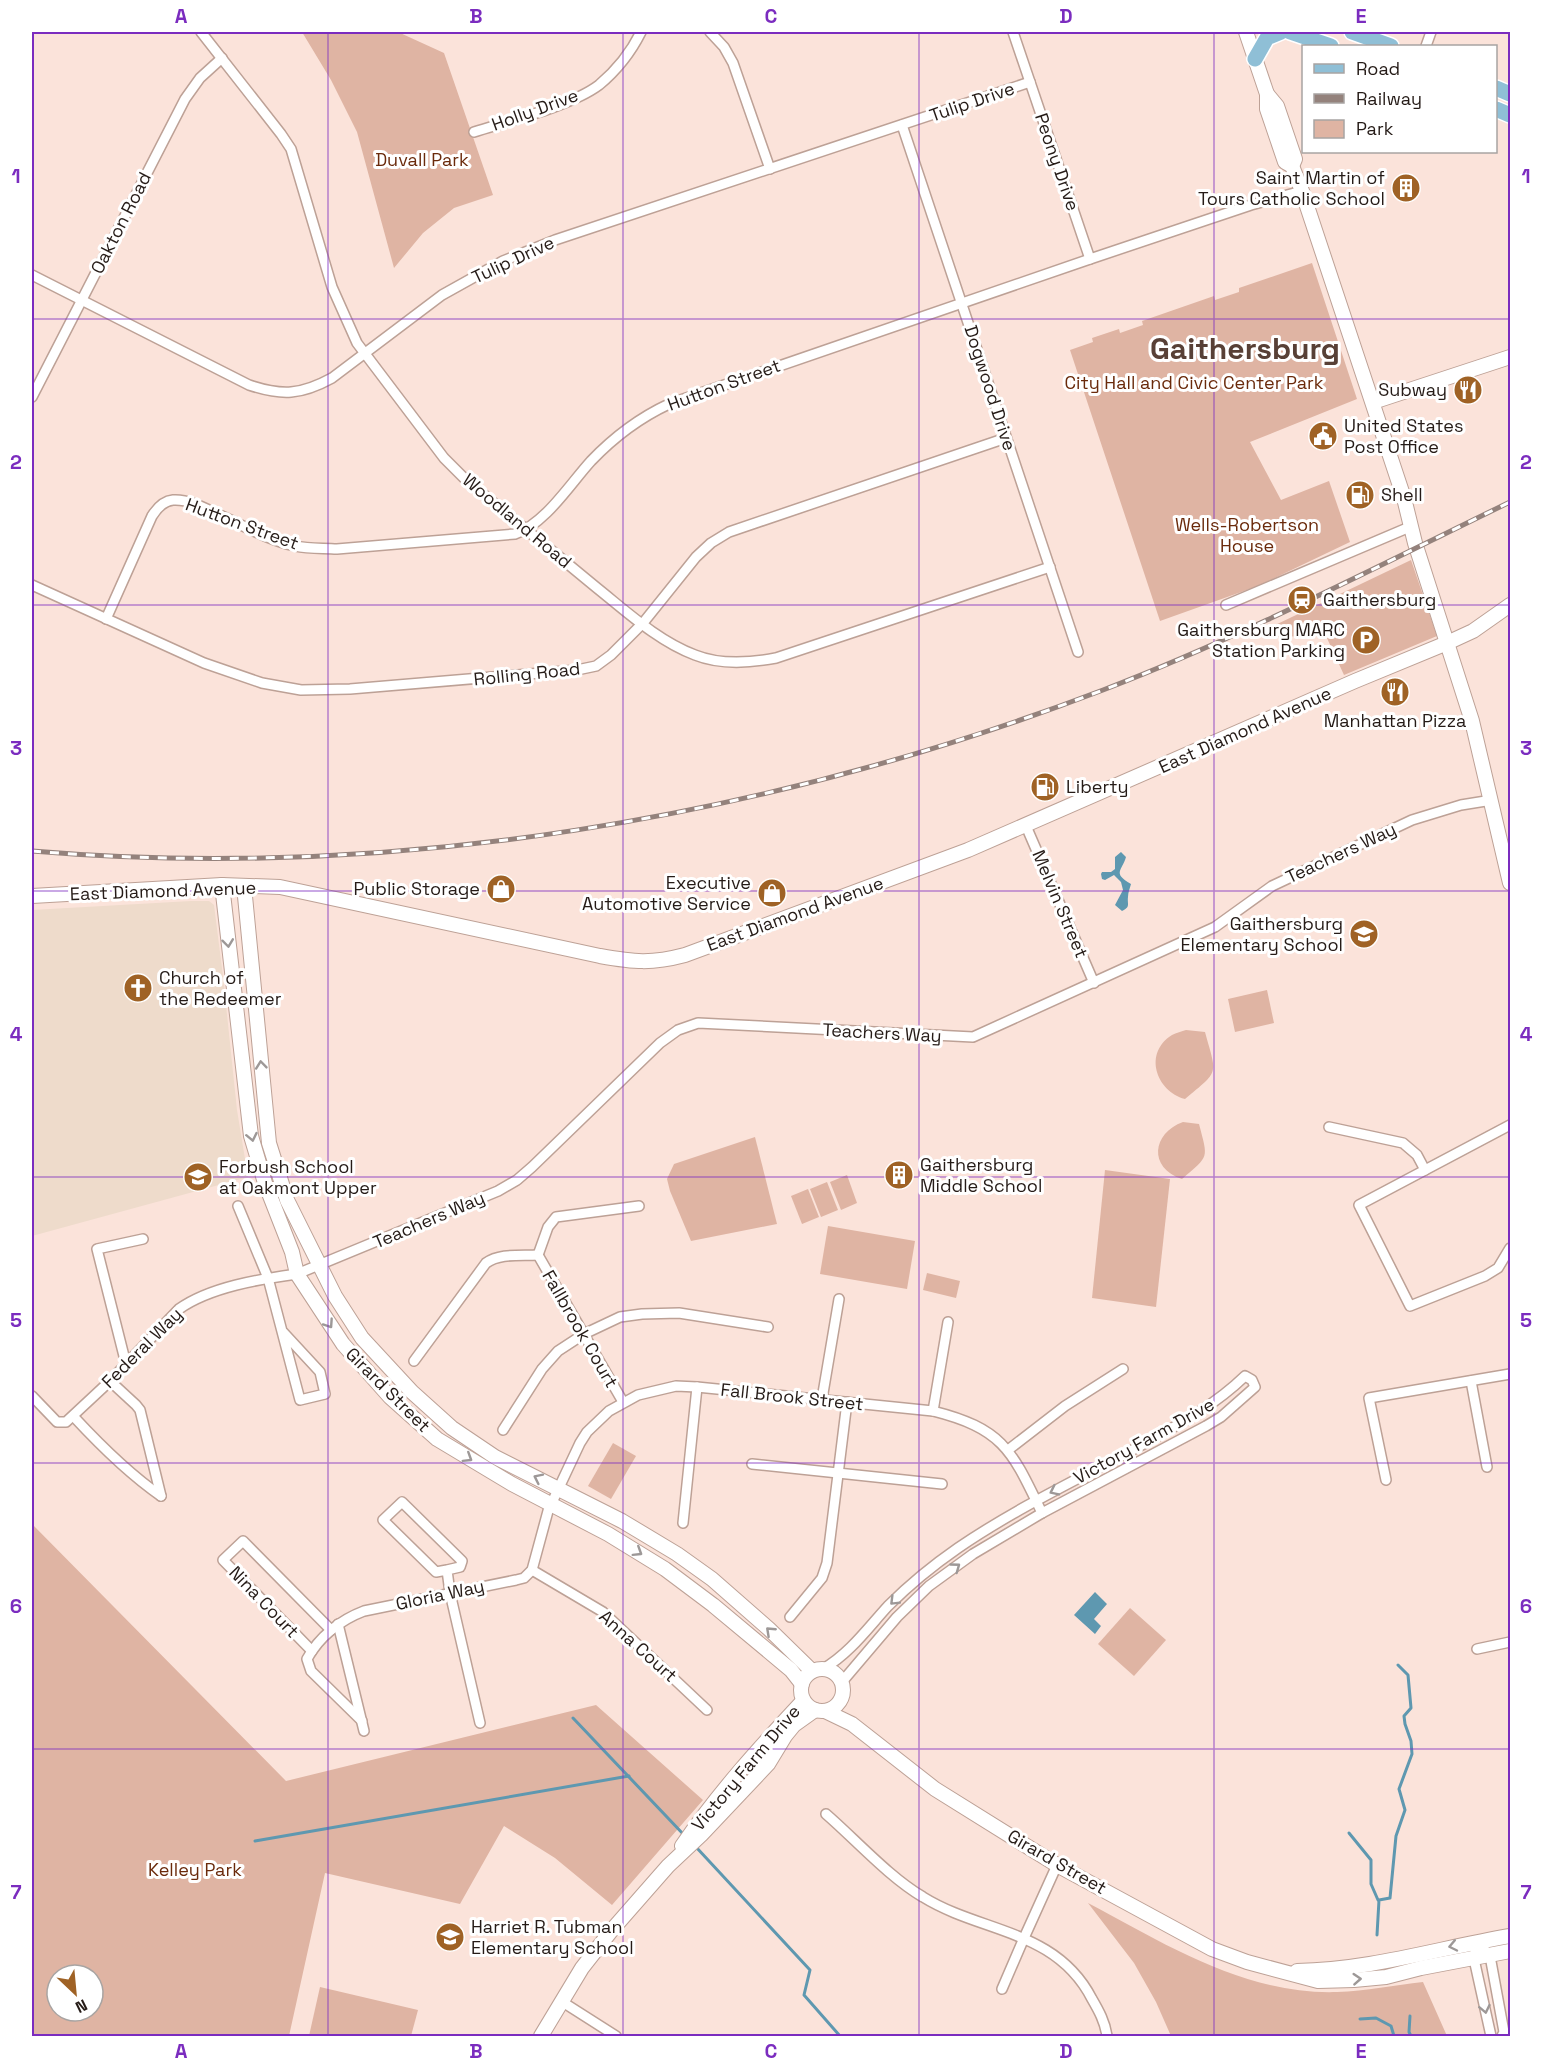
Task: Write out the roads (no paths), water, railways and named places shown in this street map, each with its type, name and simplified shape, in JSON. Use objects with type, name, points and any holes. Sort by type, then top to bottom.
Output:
[{"type":"main road","points":[[1255,58],[1267,38],[1281,32]]},
{"type":"main road","points":[[1290,32],[1328,45]]},
{"type":"main road","points":[[1352,32],[1388,45]]},
{"type":"street","name":"Woodland Road","points":[[201,32],[291,149],[332,287],[347,323],[364,354],[444,458],[466,480],[668,643],[697,656],[729,662],[776,658],[1050,567]]},
{"type":"street","name":"Holly Drive","points":[[474,132],[572,100],[597,86],[617,68],[633,48],[641,32]]},
{"type":"street","points":[[710,32],[724,47],[733,63],[770,169]]},
{"type":"street","name":"Peony Drive","points":[[1013,32],[1090,259]]},
{"type":"street","points":[[1246,32],[1267,94],[1277,106],[1280,131],[1295,159],[1292,166],[1373,402],[1412,526],[1415,543],[1472,721],[1510,883]]},
{"type":"street","name":"Oakton Road","points":[[32,397],[185,99],[200,78],[222,58]]},
{"type":"street","name":"Tulip Drive","points":[[32,275],[249,385],[270,392],[294,393],[315,387],[332,378],[442,295],[502,261],[555,240],[1030,82]]},
{"type":"street","name":"Dogwood Drive","points":[[902,125],[1078,652]]},
{"type":"street","name":"Hutton Street","points":[[106,619],[152,516],[165,502],[175,500],[191,502],[278,540],[295,546],[314,548],[337,549],[515,534],[526,530],[542,516],[610,443],[656,410],[682,399],[1090,259],[1251,205],[1302,191]]},
{"type":"street","points":[[1373,402],[1510,357]]},
{"type":"street","name":"Rolling Road","points":[[32,585],[204,663],[262,683],[301,690],[350,689],[577,670],[596,666],[611,655],[643,623],[696,556],[729,532],[1006,438]]},
{"type":"street","points":[[1226,605],[1412,526]]},
{"type":"street","name":"East Diamond Avenue","points":[[32,896],[222,885],[280,887],[600,956],[637,962],[659,962],[685,955],[968,850],[1026,826],[1355,681],[1448,643],[1473,631],[1510,606]]},
{"type":"street","name":"Teachers Way","points":[[297,1274],[488,1196],[517,1180],[660,1043],[678,1030],[698,1023],[973,1037],[1215,927],[1272,886],[1412,820],[1461,805],[1492,800]]},
{"type":"street","name":"Melvin Street","points":[[1026,826],[1094,983]]},
{"type":"street","name":"Girard Street","points":[[222,885],[251,1136],[265,1184],[292,1252],[297,1274],[343,1344],[390,1397],[437,1439],[476,1464],[608,1534],[665,1569],[791,1670],[802,1684]]},
{"type":"street","name":"Girard Street","points":[[244,886],[269,1143],[288,1200],[335,1296],[362,1338],[412,1392],[452,1428],[495,1457],[622,1521],[677,1554],[712,1579],[818,1670]]},
{"type":"street","points":[[1510,1125],[1359,1205],[1410,1306],[1485,1276],[1498,1268],[1510,1248]]},
{"type":"street","points":[[1329,1127],[1403,1143],[1417,1155],[1425,1170]]},
{"type":"street","points":[[238,1206],[268,1278],[300,1400],[324,1394],[320,1372],[283,1332]]},
{"type":"street","points":[[414,1361],[486,1263],[493,1258],[538,1255],[548,1227],[556,1217],[563,1214],[639,1206]]},
{"type":"street","points":[[126,1364],[97,1250],[143,1239]]},
{"type":"street","name":"Fallbrook Court","points":[[538,1255],[623,1402]]},
{"type":"street","name":"Federal Way","points":[[70,1420],[179,1309],[192,1300],[268,1278],[297,1274]]},
{"type":"street","points":[[822,1399],[839,1299]]},
{"type":"street","points":[[503,1430],[542,1369],[558,1351],[584,1334],[620,1317],[679,1313],[768,1328]]},
{"type":"street","points":[[933,1411],[948,1322]]},
{"type":"street","points":[[1008,1450],[1065,1406],[1123,1369]]},
{"type":"street","points":[[1386,1480],[1369,1398],[1510,1374]]},
{"type":"street","name":"Victory Farm Drive","points":[[818,1670],[843,1656],[888,1606],[926,1570],[973,1538],[1035,1500],[1081,1478],[1198,1414],[1227,1394],[1245,1376],[1254,1384],[1255,1387],[1221,1417],[1042,1513],[974,1554],[929,1586],[897,1617],[842,1689]]},
{"type":"street","points":[[32,1396],[57,1422],[70,1420],[161,1496],[140,1410],[110,1381]]},
{"type":"street","points":[[1471,1381],[1487,1467]]},
{"type":"street","name":"Fall Brook Street","points":[[551,1504],[580,1443],[609,1411],[623,1402],[655,1390],[676,1386],[933,1411],[961,1418],[986,1431],[1008,1450],[1023,1473],[1042,1513]]},
{"type":"street","points":[[683,1523],[697,1387]]},
{"type":"street","points":[[790,1617],[822,1578],[827,1563],[840,1473],[847,1402]]},
{"type":"street","points":[[753,1464],[942,1484]]},
{"type":"street","points":[[402,1502],[462,1561],[460,1567],[447,1570],[436,1572],[383,1520],[402,1502]]},
{"type":"street","points":[[532,1570],[551,1504]]},
{"type":"street","name":"Nina Court","points":[[312,1651],[223,1560],[243,1541],[335,1627]]},
{"type":"street","points":[[447,1570],[450,1593],[480,1723]]},
{"type":"street","name":"Gloria Way","points":[[312,1651],[346,1618],[364,1611],[524,1578],[532,1570]]},
{"type":"street","name":"Anna Court","points":[[532,1570],[603,1612],[707,1710]]},
{"type":"street","points":[[312,1651],[307,1659],[311,1671],[363,1726],[335,1627]]},
{"type":"street","points":[[1477,1648],[1510,1642]]},
{"type":"street","points":[[842,1689],[835,1707],[820,1711],[803,1701],[801,1692],[806,1676],[818,1670],[834,1673],[842,1689],[852,1724]]},
{"type":"street","name":"Victory Farm Drive","points":[[690,1841],[708,1807],[803,1701]]},
{"type":"street","name":"Girard Street","points":[[820,1711],[852,1724],[935,1789],[1058,1865],[1212,1949],[1247,1962],[1318,1981],[1354,1980],[1386,1977],[1421,1968],[1510,1952]]},
{"type":"street","name":"Victory Farm Drive","points":[[541,2037],[582,1968],[610,1931],[690,1841],[768,1764],[794,1725],[820,1711]]},
{"type":"street","points":[[826,1814],[904,1884],[923,1898],[947,1910],[1024,1938],[1057,1957],[1088,1991],[1105,2024],[1107,2037]]},
{"type":"street","points":[[1002,1989],[1058,1865]]},
{"type":"street","name":"Girard Street","points":[[1279,1971],[1323,1971],[1365,1966],[1510,1936]]},
{"type":"street","points":[[1477,1941],[1490,1956],[1504,2032],[1502,2037]]},
{"type":"street","points":[[1477,1941],[1474,1959],[1491,2037]]},
{"type":"street","points":[[561,2001],[616,2037]]},
{"type":"water","points":[[1121,852],[1126,857],[1120,874],[1131,884],[1128,893],[1128,907],[1122,911],[1115,905],[1123,890],[1121,882],[1114,875],[1105,880],[1102,879],[1101,874],[1115,869],[1115,857]]},
{"type":"water","points":[[1095,1592],[1107,1604],[1094,1619],[1101,1626],[1095,1634],[1074,1615]]},
{"type":"waterway","points":[[1377,1935],[1379,1900],[1390,1898],[1396,1836],[1405,1810],[1399,1789],[1412,1754],[1404,1716],[1411,1708],[1408,1675],[1398,1665]]},
{"type":"waterway","points":[[573,1718],[685,1836]]},
{"type":"waterway","points":[[255,1841],[629,1776]]},
{"type":"waterway","points":[[1349,1833],[1371,1860],[1371,1884],[1378,1900]]},
{"type":"waterway","points":[[696,1847],[810,1970],[804,1995],[840,2036]]},
{"type":"waterway","points":[[1410,2016],[1411,2036]]},
{"type":"waterway","points":[[1360,2019],[1376,2018],[1391,2026],[1394,2036]]},
{"type":"railway","points":[[32,851],[168,858],[304,857],[440,847],[576,830],[711,806],[844,774],[975,735],[1103,690],[1258,624],[1510,502]]},
{"type":"place","name":"Saint Martin of Tours Catholic School","points":[[1406,188]]},
{"type":"place","name":"Subway","points":[[1468,390]]},
{"type":"place","name":"United States Post Office","points":[[1323,436]]},
{"type":"place","name":"Shell","points":[[1360,495]]},
{"type":"place","name":"Gaithersburg","points":[[1302,600]]},
{"type":"place","name":"Gaithersburg MARC Station Parking","points":[[1366,640]]},
{"type":"place","name":"Manhattan Pizza","points":[[1395,692]]},
{"type":"place","name":"Liberty","points":[[1045,787]]},
{"type":"place","name":"Public Storage","points":[[501,889]]},
{"type":"place","name":"Executive Automotive Service","points":[[772,893]]},
{"type":"place","name":"Gaithersburg Elementary School","points":[[1364,934]]},
{"type":"place","name":"Church of the Redeemer","points":[[138,988]]},
{"type":"place","name":"Gaithersburg Middle School","points":[[899,1175]]},
{"type":"place","name":"Forbush School at Oakmont Upper","points":[[198,1177]]},
{"type":"place","name":"Harriet R. Tubman Elementary School","points":[[450,1937]]},
{"type":"district","name":"Gaithersburg","points":[[1245,349]]},
{"type":"park label","name":"Duvall Park","points":[[422,160]]},
{"type":"park label","name":"City Hall and Civic Center Park","points":[[1194,383]]},
{"type":"park label","name":"Wells-Robertson House","points":[[1247,535]]},
{"type":"park label","name":"Kelley Park","points":[[195,1870]]}]
